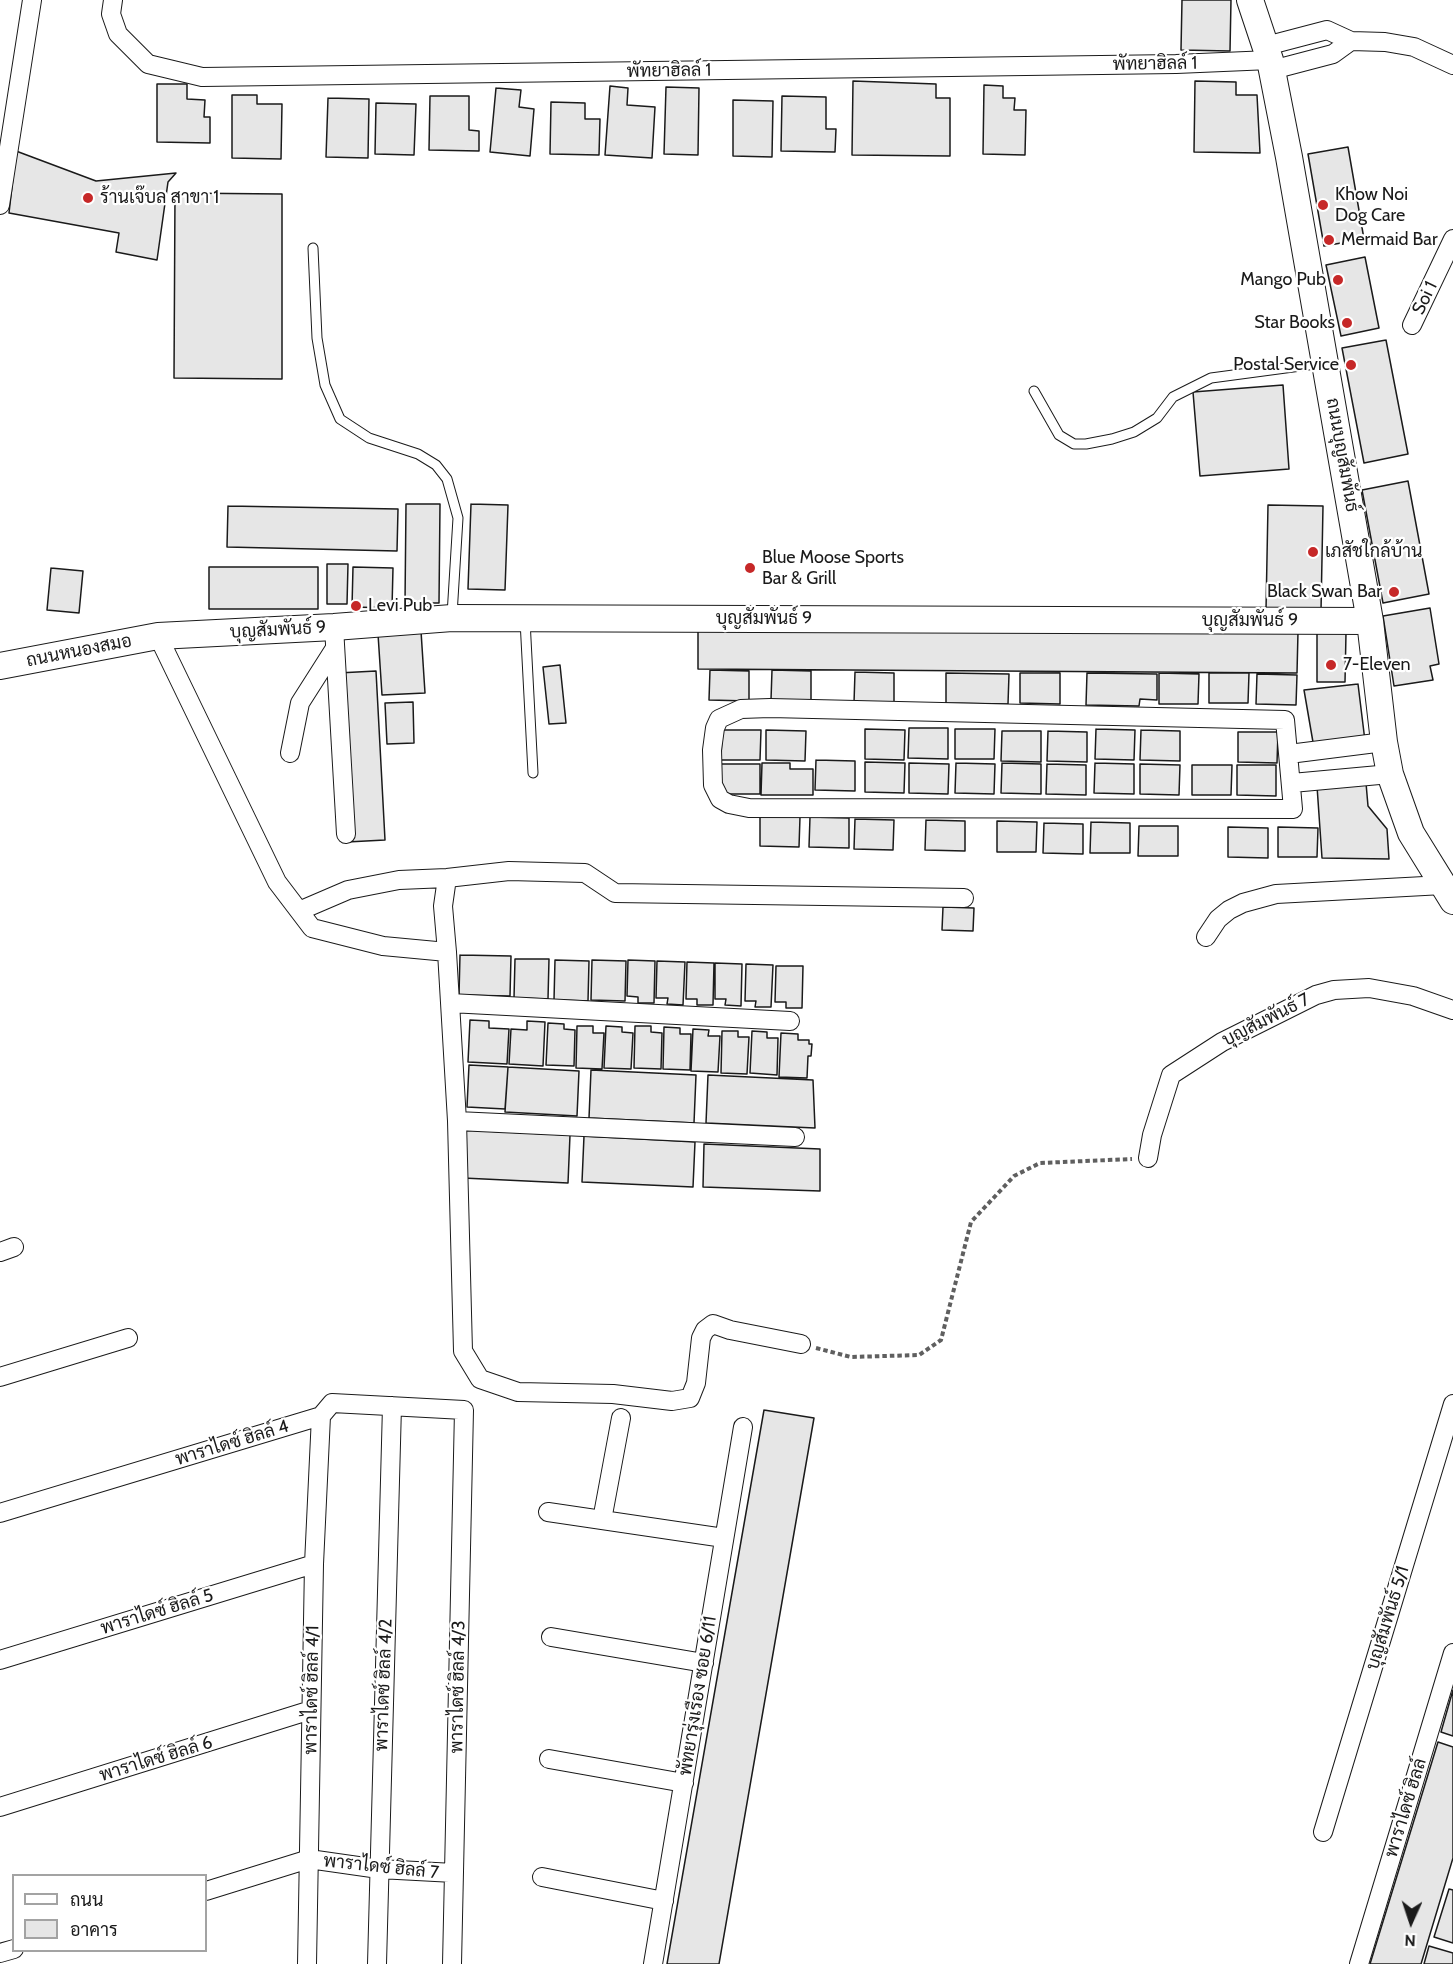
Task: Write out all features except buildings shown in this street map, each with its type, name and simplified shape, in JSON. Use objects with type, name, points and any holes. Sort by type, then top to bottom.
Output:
[{"type":"street","points":[[0,205],[5,132],[32,0]]},
{"type":"street","name":"พัทยาฮิลล์ 1","points":[[112,0],[111,14],[118,34],[148,64],[202,77],[1176,64],[1269,59],[1327,30],[1351,41],[1385,42],[1414,47],[1453,65]]},
{"type":"street","name":"ถนนบุญสัมพันธ์","points":[[1250,0],[1269,59],[1326,363],[1370,621],[1384,742],[1390,774],[1411,833],[1448,893]]},
{"type":"street","name":"Soi 1","points":[[1412,324],[1453,239]]},
{"type":"street","name":"บุญสัมพันธ์ 9","points":[[158,636],[334,638],[452,618],[1370,621]]},
{"type":"street","points":[[158,636],[277,882],[312,928],[383,946],[447,952]]},
{"type":"street","name":"ถนนหนองสมอ","points":[[0,666],[158,636]]},
{"type":"street","points":[[290,753],[300,703],[334,638]]},
{"type":"street","points":[[334,638],[346,834]]},
{"type":"street","points":[[770,708],[1285,720],[1289,754],[1293,809],[749,808],[729,804],[720,799],[713,784],[712,750],[715,728],[719,719],[741,709],[770,708]]},
{"type":"street","points":[[1289,754],[1384,742]]},
{"type":"street","points":[[1292,783],[1390,774]]},
{"type":"street","points":[[299,911],[348,890],[399,880],[447,878],[509,871],[585,873],[615,893],[964,898]]},
{"type":"street","points":[[447,878],[443,906],[457,1121],[463,1351],[480,1379],[519,1392],[613,1395],[672,1401],[690,1398],[696,1383],[700,1338],[713,1324],[730,1330],[801,1344]]},
{"type":"street","points":[[1206,937],[1218,919],[1229,910],[1243,903],[1276,894],[1448,893]]},
{"type":"street","name":"บุญสัมพันธ์ 7","points":[[1148,1158],[1152,1135],[1171,1075],[1222,1042],[1316,995],[1334,990],[1369,988],[1413,996],[1453,1010]]},
{"type":"street","points":[[450,1003],[790,1021]]},
{"type":"street","points":[[457,1121],[795,1137]]},
{"type":"street","points":[[0,1377],[128,1338]]},
{"type":"street","name":"พาราไดซ์ ฮิลล์ 4","points":[[0,1513],[321,1416],[332,1403],[464,1410]]},
{"type":"street","name":"บุญสัมพันธ์ 5/1","points":[[1323,1832],[1453,1404]]},
{"type":"street","name":"พาราไดซ์ ฮิลล์ 4/2","points":[[377,1964],[392,1406]]},
{"type":"street","name":"พาราไดซ์ ฮิลล์ 4/3","points":[[452,1964],[464,1410]]},
{"type":"street","name":"พาราไดซ์ ฮิลล์ 4/1","points":[[307,1964],[314,1564],[321,1416]]},
{"type":"street","points":[[602,1520],[621,1418]]},
{"type":"street","name":"พัทยารุ่งเรือง ซอย 6/11","points":[[653,1964],[743,1427]]},
{"type":"street","points":[[548,1512],[724,1538]]},
{"type":"street","name":"พาราไดซ์ ฮิลล์ 5","points":[[0,1660],[314,1564]]},
{"type":"street","points":[[551,1637],[704,1663]]},
{"type":"street","name":"พาราไดซ์ ฮิลล์","points":[[1359,1964],[1453,1653]]},
{"type":"street","name":"พาราไดซ์ ฮิลล์ 6","points":[[0,1807],[311,1710]]},
{"type":"street","points":[[549,1759],[684,1783]]},
{"type":"street","name":"พาราไดซ์ ฮิลล์ 7","points":[[207,1891],[309,1859],[379,1869],[454,1873]]},
{"type":"street","points":[[542,1877],[664,1901]]},
{"type":"lane","points":[[313,248],[317,338],[325,386],[340,419],[369,438],[418,454],[436,465],[447,479],[458,518],[452,618]]},
{"type":"lane","points":[[1034,391],[1059,435],[1074,444],[1086,444],[1134,432],[1157,418],[1173,397],[1211,378],[1326,363]]},
{"type":"lane","points":[[525,618],[533,773]]},
{"type":"path","points":[[801,1344],[851,1357],[919,1355],[941,1340],[971,1222],[1014,1176],[1040,1163],[1148,1158]]},
{"type":"place","name":"ร้านเจ๊บล สาขา 1","points":[[88,198]]},
{"type":"place","name":"Khow Noi Dog Care","points":[[1323,205]]},
{"type":"place","name":"Mermaid Bar","points":[[1329,240]]},
{"type":"place","name":"Mango Pub","points":[[1338,280]]},
{"type":"place","name":"Star Books","points":[[1347,323]]},
{"type":"place","name":"Postal Service","points":[[1351,365]]},
{"type":"place","name":"เภสัชใกล้บ้าน","points":[[1313,552]]},
{"type":"place","name":"Blue Moose Sports Bar & Grill","points":[[750,568]]},
{"type":"place","name":"Black Swan Bar","points":[[1394,592]]},
{"type":"place","name":"Levi Pub","points":[[356,606]]},
{"type":"place","name":"7-Eleven","points":[[1331,665]]}]
